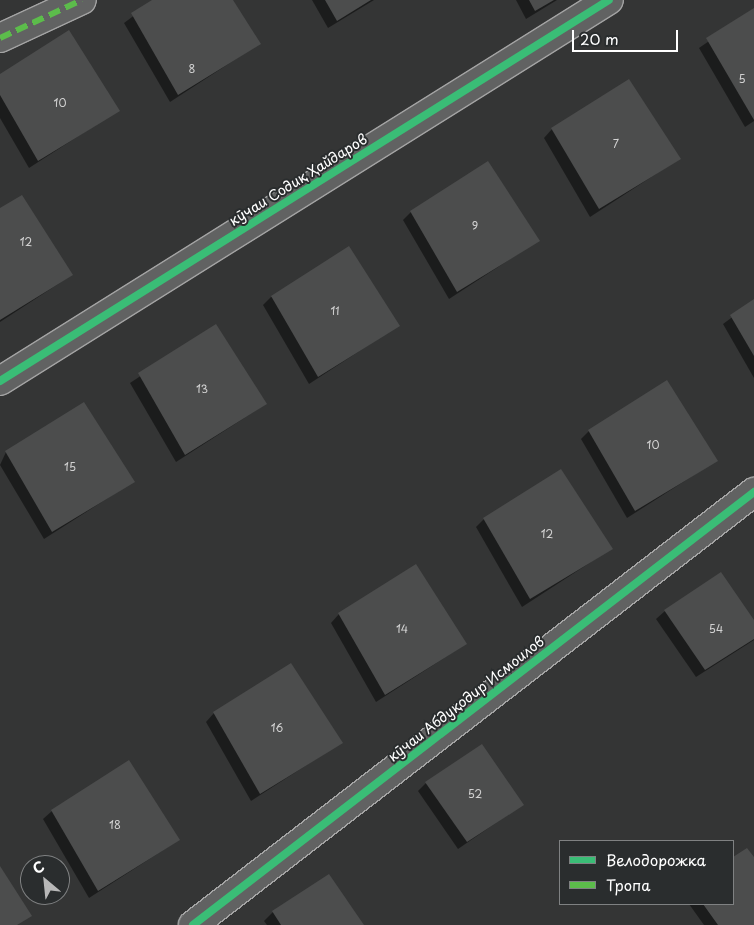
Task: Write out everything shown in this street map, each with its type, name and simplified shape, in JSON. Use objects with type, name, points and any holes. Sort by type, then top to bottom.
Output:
[{"type":"street","points":[[0,38],[82,0]]},
{"type":"street","name":"кӯчаи Содиқ Ҳайдаров","points":[[0,381],[609,0]]},
{"type":"street","name":"кӯчаи Абдуқодир Исмоилов","points":[[193,925],[754,492]]},
{"type":"building","points":[[152,0],[233,0],[261,44],[178,95],[131,13]]},
{"type":"building","points":[[325,0],[371,0],[337,21]]},
{"type":"building","points":[[529,0],[554,0],[535,11]]},
{"type":"building","points":[[754,8],[754,120],[706,38]]},
{"type":"building","points":[[69,30],[120,111],[38,161],[0,95],[0,74]]},
{"type":"building","points":[[629,79],[681,159],[599,209],[551,128]]},
{"type":"building","points":[[488,161],[540,241],[457,292],[410,211]]},
{"type":"building","points":[[22,195],[73,275],[0,320],[0,208]]},
{"type":"building","points":[[349,246],[400,326],[318,377],[271,296]]},
{"type":"building","points":[[754,299],[754,356],[730,315]]},
{"type":"building","points":[[216,324],[267,404],[185,455],[138,373]]},
{"type":"building","points":[[667,380],[718,461],[635,511],[588,430]]},
{"type":"building","points":[[84,402],[135,482],[52,532],[5,451]]},
{"type":"building","points":[[561,469],[613,549],[530,599],[483,518]]},
{"type":"building","points":[[416,564],[467,644],[385,695],[338,613]]},
{"type":"building","points":[[721,572],[754,620],[754,639],[705,670],[664,610]]},
{"type":"building","points":[[291,663],[343,743],[260,794],[213,712]]},
{"type":"building","points":[[482,744],[524,805],[467,842],[425,782]]},
{"type":"building","points":[[129,760],[180,840],[98,891],[51,810]]},
{"type":"building","points":[[747,848],[754,857],[754,925],[718,925],[704,905],[734,905],[734,856]]},
{"type":"building","points":[[0,866],[20,897],[20,905],[25,905],[32,916],[17,925],[0,925]]},
{"type":"building","points":[[329,874],[364,925],[281,925],[272,911]]},
{"type":"marked path","points":[[0,38],[82,0]]},
{"type":"cycle path","points":[[0,381],[609,0]]},
{"type":"cycle path","points":[[193,925],[754,492]]}]
